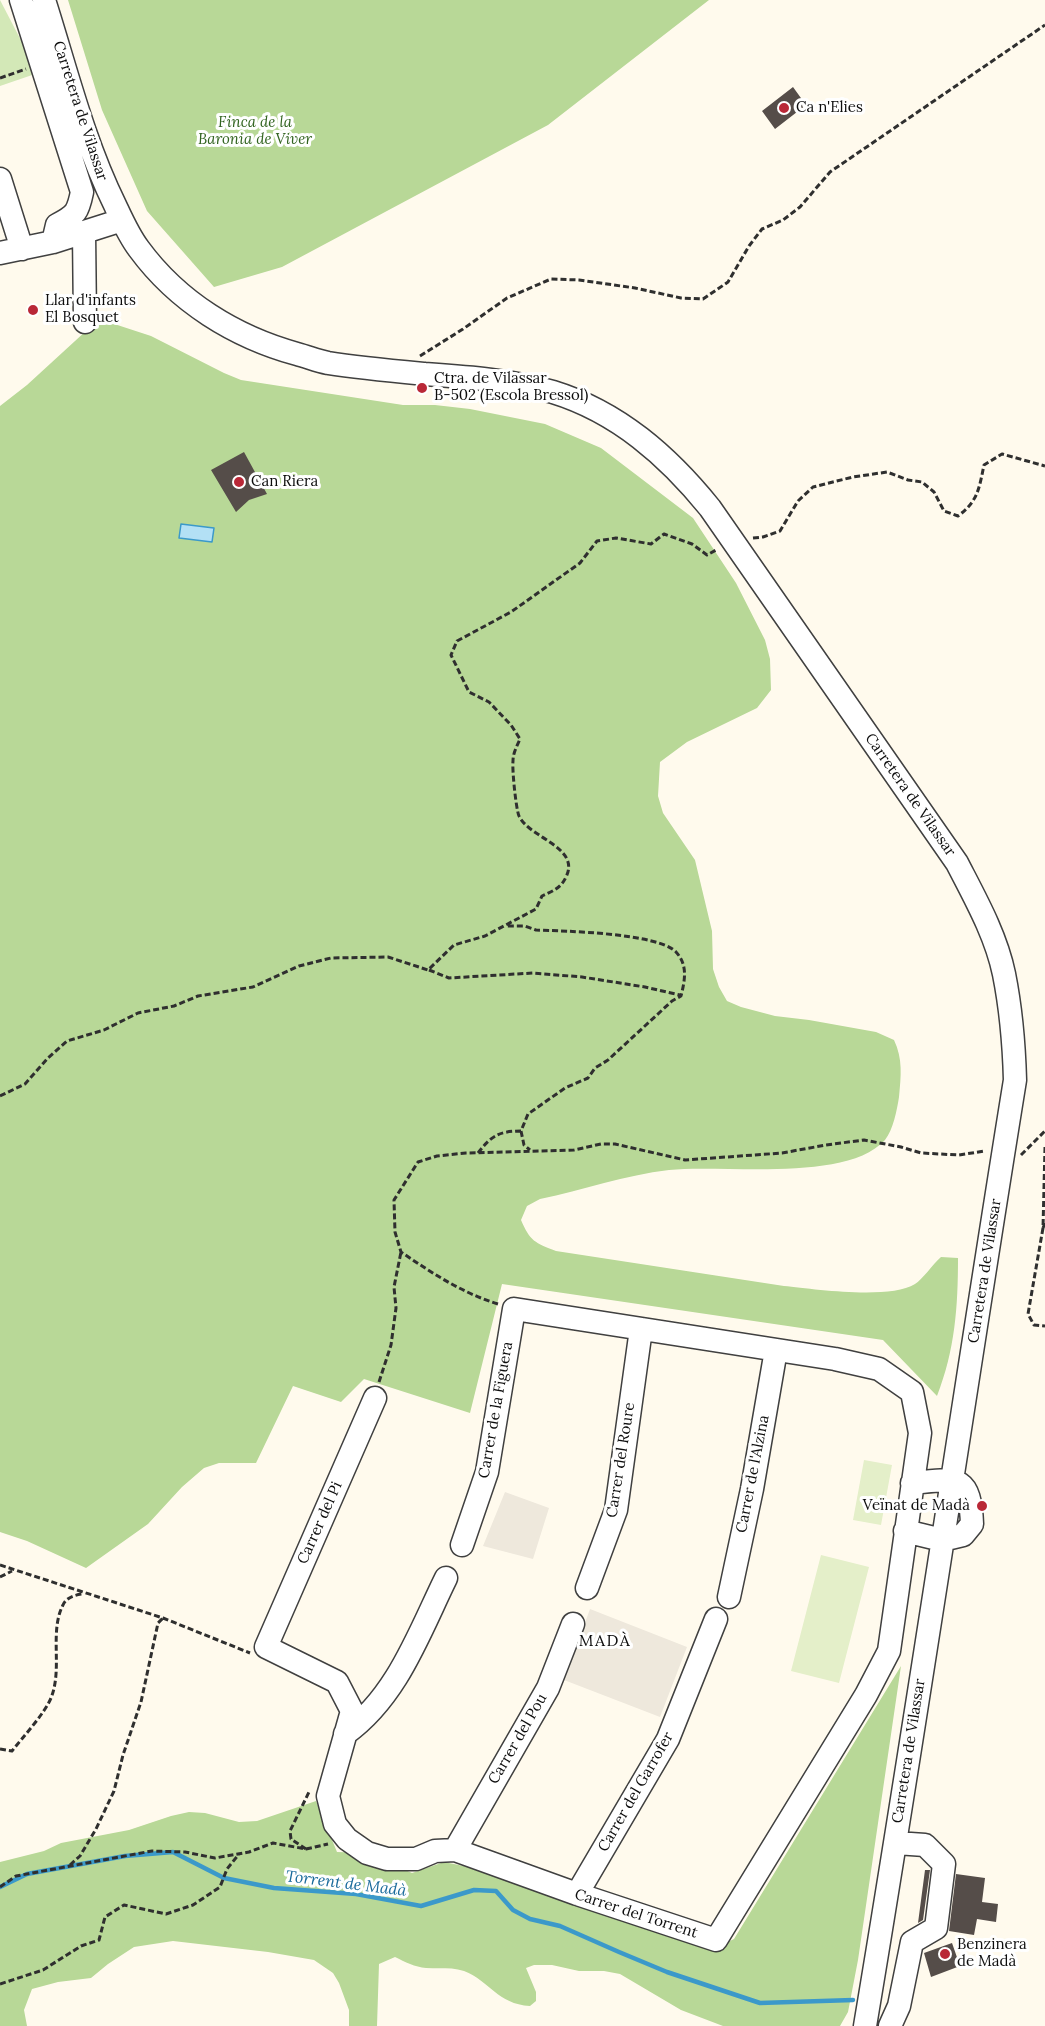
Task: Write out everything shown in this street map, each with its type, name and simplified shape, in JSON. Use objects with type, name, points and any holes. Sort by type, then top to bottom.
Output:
[{"type":"street","points":[[21,0],[82,192],[79,208],[69,219],[57,225],[53,242]]},
{"type":"street","name":"Carretera de Vilassar","points":[[44,0],[90,147],[105,186],[138,249],[173,288],[216,321],[264,345],[326,363],[487,379],[553,392],[603,413],[633,432],[668,461],[710,508],[957,863],[984,915],[1004,972],[1013,1026],[1015,1080],[951,1479]]},
{"type":"street","points":[[0,180],[11,251],[53,242],[122,220]]},
{"type":"street","points":[[84,232],[85,322]]},
{"type":"street","name":"Carrer del Torrent","points":[[261,1651],[337,1682],[352,1711],[328,1796],[335,1824],[347,1839],[367,1853],[387,1859],[416,1859],[435,1851],[455,1850],[577,1894],[716,1940],[866,1695],[889,1651],[920,1433],[912,1392],[879,1369],[835,1359],[514,1309]]},
{"type":"street","name":"Carrer de la Figuera","points":[[462,1545],[487,1472],[514,1309]]},
{"type":"street","name":"Carrer del Roure","points":[[587,1588],[616,1510],[641,1329]]},
{"type":"street","name":"Carrer de l'Alzina","points":[[729,1598],[752,1490],[776,1350]]},
{"type":"street","name":"Carrer del Pi","points":[[261,1651],[375,1398]]},
{"type":"street","points":[[906,1531],[942,1540],[963,1535],[972,1524],[971,1501],[964,1487],[951,1479],[912,1482]]},
{"type":"street","name":"Carretera de Vilassar","points":[[865,2026],[896,1843],[942,1540]]},
{"type":"street","points":[[345,1734],[360,1724],[393,1684],[446,1578]]},
{"type":"street","name":"Carrer del Garrofer","points":[[577,1894],[668,1738],[716,1619]]},
{"type":"street","name":"Carrer del Pou","points":[[455,1850],[548,1688],[573,1624]]},
{"type":"street","points":[[890,2026],[899,2006],[912,1942],[936,1928],[944,1864],[925,1845],[901,1802]]},
{"type":"street","points":[[896,1843],[925,1845]]},
{"type":"path","points":[[400,371],[507,298],[551,279],[602,283],[681,298],[703,299],[728,282],[762,229],[783,220],[800,207],[830,172],[1045,25]]},
{"type":"path","points":[[0,78],[42,64]]},
{"type":"path","points":[[428,970],[454,945],[485,936],[536,909],[542,896],[557,889],[564,882],[569,870],[566,856],[554,844],[531,831],[519,816],[512,764],[520,739],[512,725],[489,702],[469,692],[451,655],[457,641],[543,591],[580,563],[597,541],[615,538],[651,544],[664,534],[692,544],[707,555],[733,541],[763,537],[780,531],[798,501],[813,487],[887,472],[908,480],[922,482],[934,492],[944,511],[958,516],[971,506],[979,489],[984,465],[1002,454],[1045,466]]},
{"type":"path","points":[[506,926],[609,934],[668,946],[677,953],[684,966],[685,982],[681,996],[672,1001],[608,1060],[595,1068],[588,1078],[566,1088],[528,1114],[521,1131],[524,1145],[531,1150]]},
{"type":"path","points":[[0,1096],[25,1084],[67,1041],[104,1030],[138,1013],[174,1006],[198,996],[253,987],[298,966],[331,958],[388,957],[449,978],[533,972],[582,977],[645,987],[681,996]]},
{"type":"path","points":[[478,1153],[490,1137],[511,1131],[521,1131]]},
{"type":"path","points":[[375,1398],[391,1345],[396,1308],[394,1287],[401,1252],[395,1232],[394,1200],[418,1162],[436,1156],[531,1150],[574,1150],[601,1144],[615,1144],[685,1160],[782,1153],[864,1140],[921,1153],[959,1155],[985,1151],[1004,1152]]},
{"type":"path","points":[[1045,1147],[1042,1228],[1028,1314],[1034,1325],[1045,1326]]},
{"type":"path","points":[[1042,1228],[1045,1223]]},
{"type":"path","points":[[401,1252],[440,1278],[481,1299],[514,1309]]},
{"type":"path","points":[[0,1565],[261,1651]]},
{"type":"path","points":[[0,1577],[13,1571]]},
{"type":"path","points":[[0,1749],[12,1751],[50,1700],[57,1679],[58,1622],[63,1603],[73,1596],[84,1593]]},
{"type":"path","points":[[69,1866],[80,1856],[114,1791],[123,1755],[141,1702],[158,1623],[163,1618]]},
{"type":"path","points":[[306,1849],[291,1839],[290,1831],[312,1786]]},
{"type":"path","points":[[0,1887],[16,1876],[152,1851],[185,1852],[215,1858],[239,1854],[273,1843],[306,1849],[347,1839]]},
{"type":"path","points":[[0,1984],[43,1970],[81,1946],[99,1940],[105,1917],[124,1905],[166,1914],[193,1905],[220,1887],[227,1869],[239,1854]]},
{"type":"green space","points":[[0,0],[38,73],[0,86]]},
{"type":"green space","name":"Finca de la Baronia de Viver","points":[[68,0],[709,0],[548,125],[282,267],[214,287],[147,211],[102,110]]},
{"type":"green space","points":[[99,319],[151,336],[241,380],[403,405],[435,405],[470,409],[545,424],[601,448],[693,518],[736,583],[765,640],[770,659],[771,690],[757,708],[687,742],[660,762],[658,796],[663,813],[695,860],[712,931],[713,969],[719,987],[727,1001],[741,1007],[775,1016],[876,1032],[894,1040],[901,1068],[896,1114],[885,1140],[867,1153],[842,1162],[783,1169],[692,1169],[653,1172],[540,1199],[527,1206],[521,1220],[527,1233],[534,1240],[556,1251],[784,1286],[832,1291],[870,1292],[903,1289],[918,1282],[941,1257],[958,1258],[952,1345],[937,1396],[883,1340],[502,1284],[470,1413],[364,1379],[341,1402],[293,1386],[256,1463],[219,1463],[204,1468],[182,1487],[148,1524],[86,1568],[27,1541],[0,1532],[0,406],[27,385]]},
{"type":"green space","points":[[864,1460],[892,1465],[881,1525],[853,1520]]},
{"type":"green space","points":[[821,1555],[869,1567],[839,1683],[791,1671]]},
{"type":"green space","points":[[901,1666],[858,1960],[848,2012],[840,2026],[723,2026],[681,2010],[620,1974],[604,1971],[579,1971],[552,1965],[534,1965],[526,1968],[536,1992],[536,2001],[530,2006],[501,1997],[481,1980],[464,1971],[422,1967],[395,1957],[379,1964],[377,2026],[349,2026],[349,2010],[339,1983],[333,1973],[314,1960],[173,1941],[134,1947],[91,1978],[58,1982],[32,1989],[24,2010],[27,2026],[0,2026],[0,1862],[44,1851],[61,1843],[129,1830],[189,1812],[205,1813],[239,1822],[257,1821],[316,1801],[337,1852],[367,1853],[412,1873],[444,1862],[488,1871],[713,1949],[734,1939]]},
{"type":"shaded area","points":[[505,1492],[549,1508],[533,1559],[483,1546]]},
{"type":"shaded area","points":[[590,1609],[687,1647],[660,1717],[564,1680]]},
{"type":"water","points":[[181,524],[214,528],[212,542],[179,538]]},
{"type":"building","name":"Ca n'Elies","points":[[793,87],[806,105],[775,129],[762,111]]},
{"type":"building","name":"Can Riera","points":[[244,452],[267,494],[249,500],[236,512],[211,470]]},
{"type":"building","points":[[925,1870],[930,1870],[923,1920],[918,1923]]},
{"type":"building","points":[[956,1874],[985,1878],[982,1902],[998,1904],[996,1922],[977,1919],[974,1935],[949,1931]]},
{"type":"building","points":[[952,1943],[960,1966],[931,1977],[924,1953]]},
{"type":"waterway","name":"Torrent de Madà","points":[[0,1887],[27,1874],[125,1856],[173,1852],[224,1878],[274,1888],[356,1894],[421,1906],[474,1890],[496,1891],[513,1910],[530,1919],[560,1926],[667,1972],[760,2003],[853,2000]]},
{"type":"place","name":"Ca n'Elies","points":[[784,108]]},
{"type":"place","name":"Llar d'infants El Bosquet","points":[[33,310]]},
{"type":"place","name":"Ctra. de Vilassar B-502 (Escola Bressol)","points":[[422,388]]},
{"type":"place","name":"Can Riera","points":[[239,482]]},
{"type":"place","name":"Veïnat de Madà","points":[[982,1506]]},
{"type":"place","name":"Benzinera de Madà","points":[[945,1954]]},
{"type":"district","name":"MADÀ","points":[[605,1641]]}]
